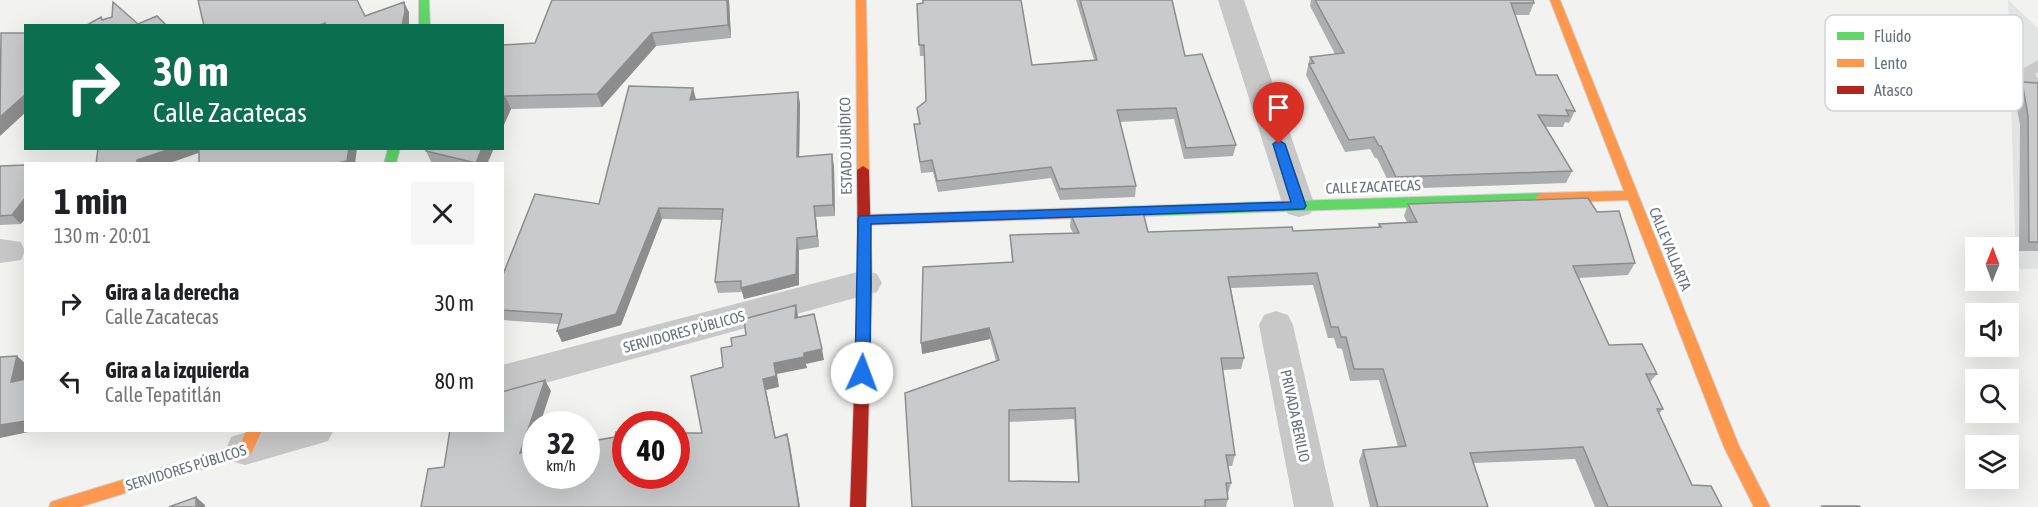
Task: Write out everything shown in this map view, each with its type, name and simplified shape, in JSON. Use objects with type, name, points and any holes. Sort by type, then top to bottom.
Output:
[{"type":"street","points":[[424,0],[426,24]]},
{"type":"street","name":"ESTADO JURÍDICO","points":[[858,507],[865,283],[861,0]]},
{"type":"street","points":[[1231,0],[1299,206]]},
{"type":"street","name":"CALLE VALLARTA","points":[[1556,0],[1732,447],[1762,507]]},
{"type":"street","name":"CALLE ZACATECAS","points":[[864,220],[1631,195]]},
{"type":"street","name":"SERVIDORES PÚBLICOS","points":[[504,379],[865,283]]},
{"type":"street","name":"PRIVADA BERILIO","points":[[1276,326],[1314,507]]},
{"type":"street","name":"SERVIDORES PÚBLICOS","points":[[57,507],[250,440],[302,432]]},
{"type":"lane","points":[[2038,65],[2027,72],[2027,76],[2038,89]]},
{"type":"shaded area","points":[[2008,0],[2038,28],[2038,269],[2019,269],[2019,237],[2015,237],[2011,111],[2023,111],[2023,15],[2008,15]]},
{"type":"building","points":[[198,0],[357,0],[365,16],[404,2],[405,11],[402,24],[204,24]]},
{"type":"building","points":[[552,0],[727,0],[728,25],[652,33],[597,94],[505,96],[504,98],[504,45],[535,43]]},
{"type":"building","points":[[923,0],[1021,0],[1032,65],[1097,60],[1080,0],[1172,0],[1185,56],[1202,54],[1236,145],[1186,148],[1176,108],[1117,110],[1136,186],[1060,189],[1051,167],[937,181],[932,160],[920,162],[914,124],[920,124],[917,108],[926,101],[924,45],[919,45],[917,4],[923,3]]},
{"type":"building","points":[[1315,0],[1533,0],[1534,3],[1511,3],[1536,75],[1557,75],[1575,111],[1566,110],[1569,116],[1538,115],[1572,171],[1396,177],[1374,137],[1349,140],[1309,64],[1314,63],[1310,57],[1344,53]]},
{"type":"building","points":[[113,2],[138,24],[89,24],[101,17],[102,20],[112,17]]},
{"type":"building","points":[[157,16],[165,24],[138,24]]},
{"type":"building","points":[[1,33],[24,33],[24,96],[0,117]]},
{"type":"building","points":[[2023,82],[2038,83],[2038,242],[2029,242],[2028,115]]},
{"type":"building","points":[[629,86],[693,88],[690,100],[798,92],[797,157],[832,154],[833,205],[814,206],[817,236],[797,238],[796,274],[741,288],[741,281],[715,282],[723,209],[659,208],[616,314],[557,331],[562,314],[504,310],[504,272],[535,194],[599,204]]},
{"type":"building","points":[[98,150],[167,150],[137,160],[137,162],[96,162]]},
{"type":"building","points":[[199,150],[349,150],[347,161],[342,162],[199,162]]},
{"type":"building","points":[[426,150],[481,150],[476,162]]},
{"type":"building","points":[[24,165],[24,200],[12,215],[0,216],[0,166]]},
{"type":"building","points":[[1588,198],[1597,212],[1619,211],[1635,263],[1573,266],[1609,345],[1642,344],[1657,374],[1646,374],[1663,409],[1657,409],[1692,485],[1711,486],[1722,507],[1608,507],[1583,447],[1470,453],[1488,507],[1378,507],[1363,450],[1406,446],[1383,369],[1354,369],[1346,337],[1341,337],[1338,327],[1331,327],[1317,273],[1228,277],[1244,358],[1221,358],[1235,455],[1226,455],[1231,483],[1226,483],[1228,499],[1205,500],[1205,507],[912,507],[905,393],[999,360],[989,328],[921,343],[923,267],[1013,262],[1010,235],[1079,233],[1071,215],[1143,212],[1148,232],[1292,227],[1293,231],[1381,227],[1379,224],[1417,222],[1408,204]],"holes":[[[1075,408],[1079,482],[1009,481],[1009,410]]]},
{"type":"building","points":[[796,305],[795,318],[814,314],[822,349],[804,353],[804,357],[774,363],[776,376],[763,379],[775,438],[787,434],[799,507],[421,507],[428,469],[444,467],[450,432],[504,432],[504,391],[545,380],[534,411],[522,411],[520,453],[522,453],[522,489],[600,489],[600,440],[612,438],[612,489],[690,489],[690,433],[702,433],[691,376],[723,367],[721,348],[732,346],[731,338],[746,335],[744,319]]},
{"type":"building","points":[[17,356],[11,382],[24,379],[24,421],[0,425],[0,357]]},
{"type":"building","points":[[196,497],[196,507],[169,507]]},
{"type":"building","points":[[1859,506],[1860,507],[1823,507]]},
{"type":"traffic: fast","points":[[424,0],[425,24]]},
{"type":"traffic: fast","points":[[390,162],[394,150]]},
{"type":"traffic: fast","points":[[1113,212],[1541,198]]},
{"type":"traffic: slow","points":[[861,0],[863,170]]},
{"type":"traffic: slow","points":[[1555,0],[1732,447],[1762,507]]},
{"type":"traffic: slow","points":[[1541,198],[1631,195]]},
{"type":"traffic: slow","points":[[864,220],[1113,212]]},
{"type":"traffic: slow","points":[[57,507],[245,449],[254,432]]},
{"type":"traffic: jam","points":[[858,507],[865,283],[863,170]]},
{"type":"route","points":[[862,373],[865,283],[864,220],[1299,206],[1279,144]]}]
